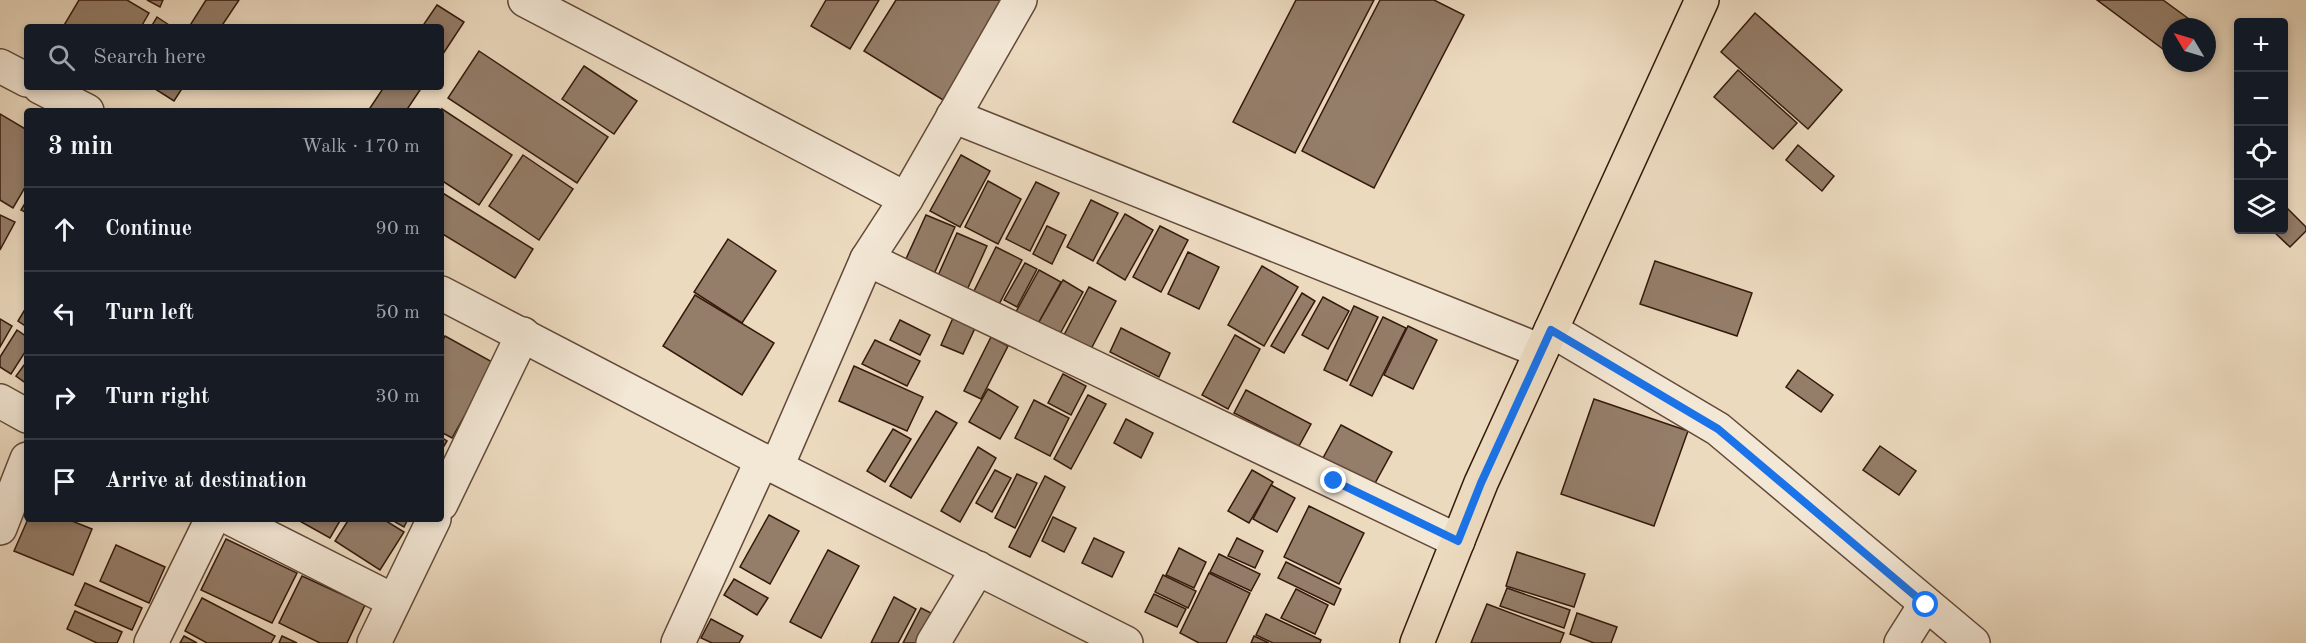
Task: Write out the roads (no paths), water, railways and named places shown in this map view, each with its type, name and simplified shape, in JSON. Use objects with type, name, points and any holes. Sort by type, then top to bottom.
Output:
[{"type":"main road","points":[[1417,643],[1481,483],[1702,0]]},
{"type":"street","points":[[525,0],[906,199]]},
{"type":"street","points":[[762,460],[777,465],[867,259],[906,199],[1020,0]]},
{"type":"street","points":[[0,66],[24,78]]},
{"type":"street","points":[[46,90],[81,108]]},
{"type":"street","points":[[953,116],[1546,340],[1718,429],[1973,643]]},
{"type":"street","points":[[867,259],[1458,541]]},
{"type":"street","points":[[444,294],[762,460],[1126,643]]},
{"type":"street","points":[[444,498],[523,334]]},
{"type":"street","points":[[0,401],[24,414]]},
{"type":"street","points":[[678,643],[762,460]]},
{"type":"street","points":[[0,528],[24,467]]},
{"type":"street","points":[[151,643],[211,522]]},
{"type":"street","points":[[238,522],[394,601]]},
{"type":"street","points":[[374,643],[433,522]]},
{"type":"street","points":[[933,643],[978,568]]},
{"type":"street","points":[[1901,643],[1926,605]]}]
